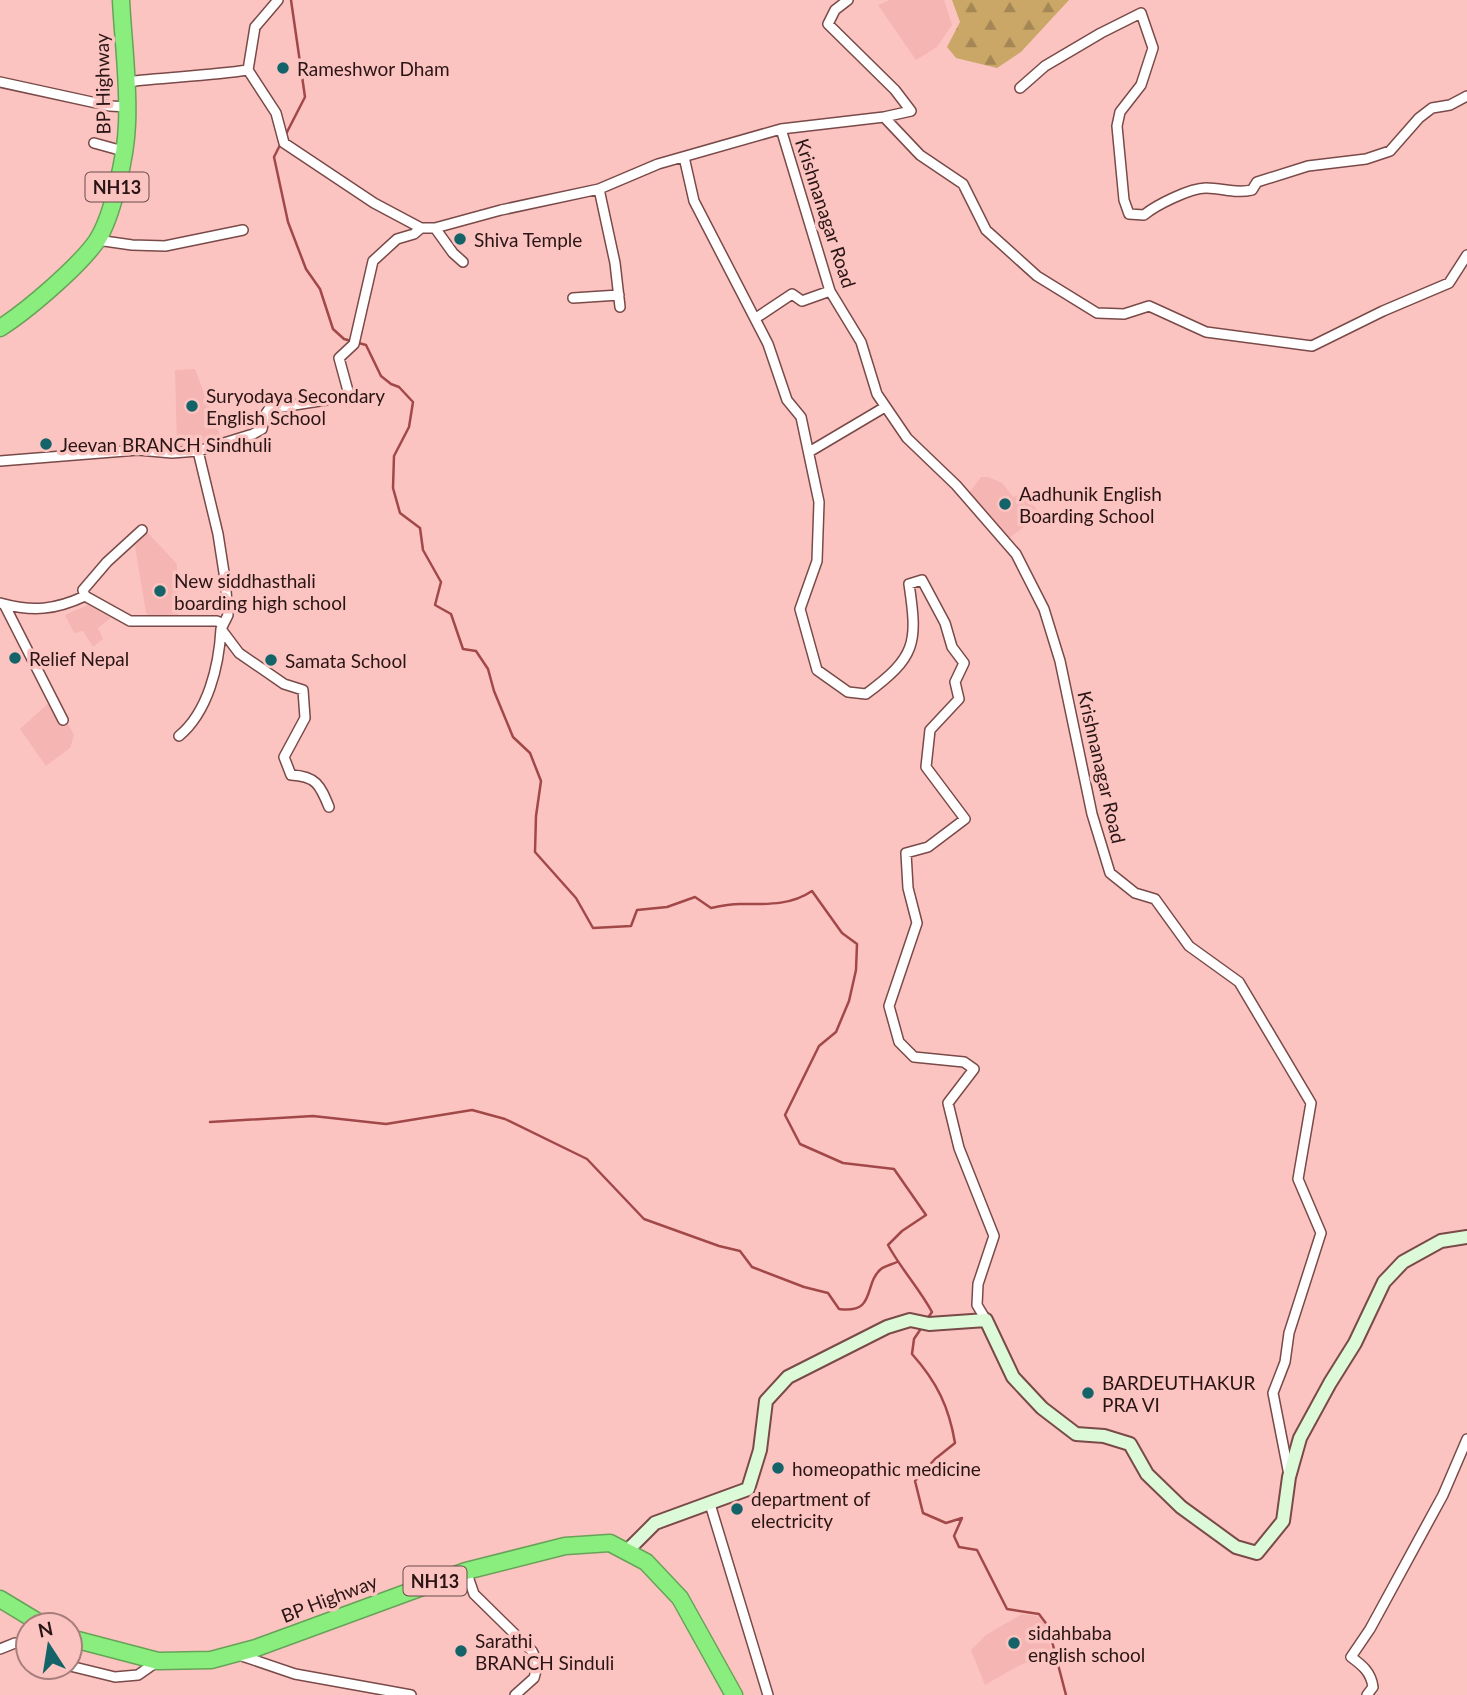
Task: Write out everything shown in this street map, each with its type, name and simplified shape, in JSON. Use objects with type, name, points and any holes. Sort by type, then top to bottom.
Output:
[{"type":"highway","name":"BP Highway","points":[[0,328],[47,290],[97,240],[115,199],[127,127],[121,0]]},
{"type":"highway","name":"BP Highway","points":[[84,1642],[158,1661],[211,1660],[256,1648],[466,1571],[510,1558],[589,1542],[610,1542],[628,1550],[656,1571],[680,1598],[707,1642],[734,1695]]},
{"type":"highway","points":[[0,1599],[20,1611]]},
{"type":"street","points":[[278,0],[255,27],[248,70],[276,113],[284,143],[374,203],[421,228],[435,228],[501,210],[599,189],[639,171],[781,129],[884,117],[911,111],[895,90],[828,24],[835,10],[848,0]]},
{"type":"street","points":[[1020,88],[1045,66],[1141,13],[1153,48],[1141,85],[1120,112],[1117,126],[1124,200],[1129,214],[1144,215],[1152,208],[1195,189],[1243,192],[1252,190],[1257,182],[1308,166],[1366,159],[1390,151],[1419,118],[1432,108],[1450,105],[1467,96]]},
{"type":"street","points":[[125,82],[248,70]]},
{"type":"street","points":[[0,82],[110,106],[127,107]]},
{"type":"street","points":[[884,117],[919,155],[963,184],[986,230],[1037,275],[1097,313],[1124,314],[1149,306],[1206,332],[1312,346],[1383,311],[1449,283],[1467,255]]},
{"type":"street","name":"Krishnanagar Road","points":[[781,129],[830,291],[861,342],[877,394],[907,438],[956,485],[1016,554],[1044,608],[1060,661],[1092,814],[1110,873],[1135,893],[1156,899],[1189,946],[1240,982],[1311,1103],[1298,1179],[1321,1233],[1289,1333],[1285,1362],[1273,1393],[1289,1477]]},
{"type":"street","points":[[94,143],[123,151]]},
{"type":"street","points":[[684,157],[694,201],[756,318],[787,400],[801,417],[819,502],[817,561],[800,609],[817,670],[848,692],[866,694],[889,677],[906,659],[915,623],[909,584],[922,580],[945,623],[952,647],[964,663],[955,682],[959,699],[930,730],[926,767],[965,819],[928,847],[905,853],[908,888],[917,923],[889,1006],[898,1042],[914,1058],[964,1062],[974,1069],[948,1103],[958,1149],[994,1236],[978,1284],[977,1305],[996,1338],[1013,1377],[1042,1408],[1076,1434],[1104,1436],[1130,1444],[1147,1474],[1181,1507],[1236,1546],[1257,1553],[1283,1521],[1289,1477],[1300,1438],[1356,1343],[1384,1282],[1403,1262],[1441,1241],[1467,1237]]},
{"type":"street","points":[[599,189],[615,263],[620,307]]},
{"type":"street","points":[[0,461],[138,450],[172,453],[198,451],[262,429],[269,409],[345,397],[348,391],[339,358],[354,344],[373,261],[397,239],[414,234],[421,228]]},
{"type":"street","points":[[435,228],[463,262]]},
{"type":"street","points":[[97,240],[165,246],[243,230]]},
{"type":"street","points":[[756,318],[792,294],[802,301],[830,291]]},
{"type":"street","points":[[573,298],[619,295]]},
{"type":"street","points":[[809,452],[886,407]]},
{"type":"street","points":[[179,736],[192,726],[205,698],[222,627],[228,615],[218,534],[198,451]]},
{"type":"street","points":[[142,530],[92,578],[83,590],[85,596],[130,621],[217,621],[239,653],[284,684],[303,690],[305,718],[284,757],[291,775],[314,780],[329,807]]},
{"type":"street","points":[[2,604],[34,610],[64,605],[85,596]]},
{"type":"street","points":[[2,604],[63,720]]},
{"type":"street","points":[[628,1550],[654,1523],[748,1489],[760,1450],[766,1401],[788,1377],[887,1327],[910,1321],[929,1324],[986,1320]]},
{"type":"street","points":[[1367,1695],[1373,1687],[1372,1677],[1350,1657],[1370,1629],[1443,1495],[1467,1439]]},
{"type":"street","points":[[710,1504],[768,1695]]},
{"type":"street","points":[[466,1571],[474,1594],[532,1651],[538,1662],[534,1678],[515,1695]]},
{"type":"street","points":[[234,1653],[295,1674],[411,1695]]},
{"type":"street","points":[[84,1669],[115,1677],[138,1675],[158,1661]]},
{"type":"shaded area","points":[[890,0],[944,0],[952,25],[937,47],[916,60],[878,5]]},
{"type":"shaded area","name":"Suryodaya Secondary English School","points":[[195,369],[222,441],[198,448],[177,450],[175,370]]},
{"type":"shaded area","name":"Aadhunik English Boarding School","points":[[981,477],[1002,483],[1013,497],[1022,494],[1038,510],[1045,511],[1009,538],[969,493]]},
{"type":"shaded area","name":"New siddhasthali boarding high school","points":[[147,532],[177,564],[178,618],[147,618],[135,546]]},
{"type":"shaded area","points":[[88,605],[111,618],[98,628],[103,639],[93,647],[83,631],[74,633],[65,615]]},
{"type":"shaded area","points":[[54,698],[74,735],[70,748],[46,766],[20,729]]},
{"type":"shaded area","name":"sidahbaba english school","points":[[1022,1614],[1038,1616],[1046,1626],[1051,1652],[1018,1666],[985,1685],[971,1650],[986,1635]]},
{"type":"green space","points":[[952,0],[1069,0],[1021,52],[997,68],[956,58],[947,47],[960,22]]},
{"type":"waterway","points":[[286,134],[305,97],[291,0]]},
{"type":"waterway","points":[[281,143],[274,157],[288,222],[306,269],[320,289],[333,329],[344,339],[366,345],[381,376],[399,387],[413,402],[409,427],[394,456],[393,488],[400,513],[420,528],[423,550],[441,582],[435,605],[451,614],[463,649],[476,651],[488,669],[513,737],[530,753],[541,781],[535,852],[576,898],[593,928],[631,926],[637,910],[667,907],[695,897],[711,908],[733,904],[786,902],[812,891],[842,933],[857,944],[856,970],[849,1001],[836,1032],[819,1046],[785,1115],[800,1144],[843,1163],[894,1169],[926,1215],[902,1231],[888,1245],[932,1312],[927,1319]]},
{"type":"waterway","points":[[210,1122],[313,1116],[386,1124],[472,1110],[505,1119],[587,1159],[644,1219],[740,1251],[752,1267],[828,1293],[839,1309],[859,1307],[868,1296],[876,1275],[883,1268],[897,1262]]},
{"type":"waterway","points":[[922,1327],[914,1339],[912,1354],[941,1396],[955,1443],[935,1459],[915,1481],[923,1513],[946,1523],[962,1518],[954,1536],[959,1547],[977,1550],[1007,1609],[1039,1614],[1048,1626],[1066,1695]]},
{"type":"place","name":"Rameshwor Dham","points":[[283,68]]},
{"type":"place","name":"Shiva Temple","points":[[460,239]]},
{"type":"place","name":"Suryodaya Secondary English School","points":[[192,406]]},
{"type":"place","name":"Jeevan BRANCH Sindhuli","points":[[46,444]]},
{"type":"place","name":"Aadhunik English Boarding School","points":[[1005,504]]},
{"type":"place","name":"New siddhasthali boarding high school","points":[[160,591]]},
{"type":"place","name":"Relief Nepal","points":[[15,658]]},
{"type":"place","name":"Samata School","points":[[271,660]]},
{"type":"place","name":"BARDEUTHAKUR PRA VI","points":[[1088,1393]]},
{"type":"place","name":"homeopathic medicine","points":[[778,1468]]},
{"type":"place","name":"department of electricity","points":[[737,1509]]},
{"type":"place","name":"sidahbaba english school","points":[[1014,1643]]},
{"type":"place","name":"Sarathi BRANCH Sinduli","points":[[461,1651]]}]
